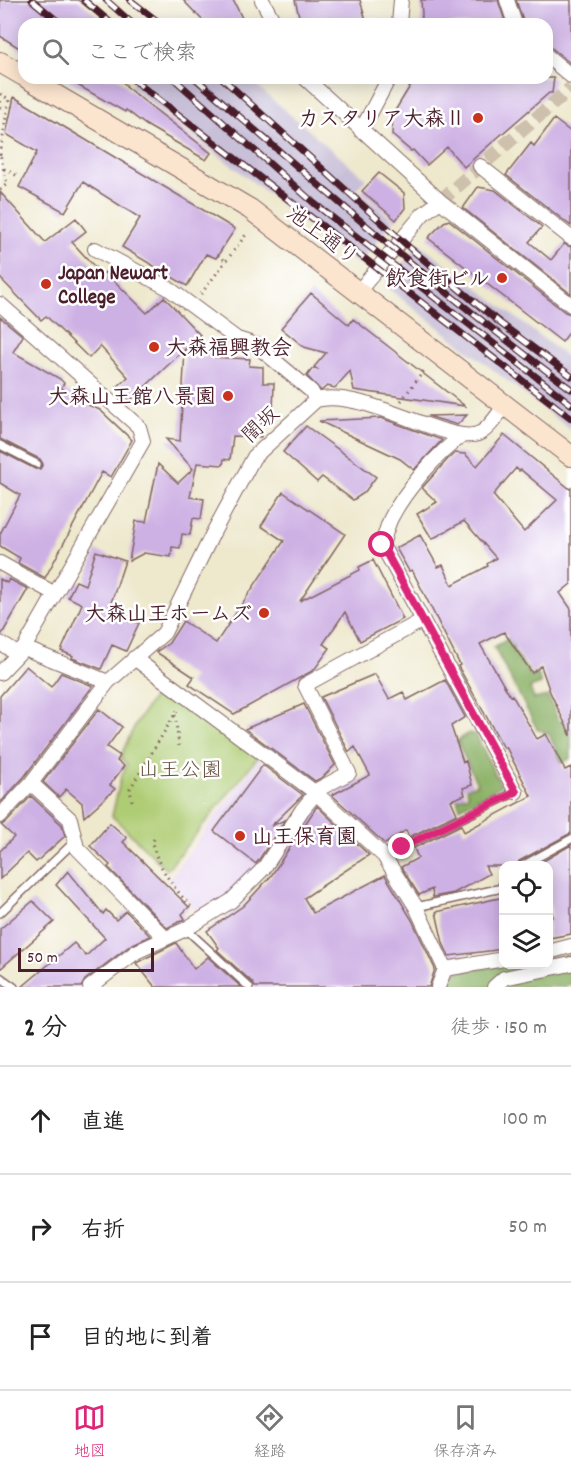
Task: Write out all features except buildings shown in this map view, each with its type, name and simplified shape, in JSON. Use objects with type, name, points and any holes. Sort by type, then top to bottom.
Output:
[{"type":"main road","name":"池上通り","points":[[0,62],[18,72]]},
{"type":"main road","name":"池上通り","points":[[38,84],[250,209],[571,456]]},
{"type":"street","points":[[262,0],[272,18]]},
{"type":"street","points":[[400,18],[401,0]]},
{"type":"street","points":[[507,0],[513,18]]},
{"type":"street","points":[[553,61],[571,76]]},
{"type":"street","points":[[310,84],[440,201],[571,305]]},
{"type":"street","points":[[361,131],[386,84]]},
{"type":"street","points":[[480,166],[571,238]]},
{"type":"street","points":[[358,292],[423,214],[440,201]]},
{"type":"street","points":[[95,249],[168,288],[237,339],[256,345],[311,391],[316,400],[339,399],[366,404],[462,436]]},
{"type":"street","points":[[0,304],[139,427],[143,441],[21,651],[0,673]]},
{"type":"street","name":"闇坂","points":[[0,816],[31,783],[134,658],[164,633],[214,531],[254,457],[316,400]]},
{"type":"street","points":[[505,405],[480,433],[462,436],[449,445],[417,480],[391,518],[382,545],[516,792]]},
{"type":"street","points":[[0,563],[55,594]]},
{"type":"street","points":[[90,987],[136,952],[186,929],[231,901],[264,868],[302,810],[319,789],[349,773],[305,685],[423,620]]},
{"type":"street","points":[[0,643],[111,685]]},
{"type":"street","points":[[134,658],[316,793],[384,856],[416,907],[445,969],[438,987]]},
{"type":"street","points":[[31,783],[70,819],[77,848],[165,939]]},
{"type":"street","points":[[553,951],[571,946]]},
{"type":"street","points":[[445,969],[499,960]]},
{"type":"street","points":[[494,987],[504,978],[571,964]]},
{"type":"lane","points":[[0,445],[36,464]]},
{"type":"lane","points":[[402,847],[516,792]]},
{"type":"lane","points":[[531,861],[571,839]]},
{"type":"lane","points":[[0,913],[75,841]]},
{"type":"lane","points":[[416,907],[499,889]]},
{"type":"lane","points":[[186,929],[249,987]]},
{"type":"lane","points":[[0,977],[14,987]]},
{"type":"path","points":[[0,94],[9,99],[12,106]]},
{"type":"path","points":[[0,190],[7,184],[0,154],[9,99]]},
{"type":"path","points":[[0,101],[1,109]]},
{"type":"path","points":[[4,169],[20,177]]},
{"type":"path","points":[[192,306],[249,230]]},
{"type":"path","points":[[218,255],[226,261]]},
{"type":"path","points":[[393,412],[426,368]]},
{"type":"path","points":[[132,801],[130,789],[184,695]]},
{"type":"path","points":[[175,714],[179,746]]},
{"type":"path","points":[[154,839],[152,843],[157,860],[174,888],[196,913]]},
{"type":"shaded area","points":[[132,84],[256,84],[366,179],[357,189],[394,221],[358,264],[130,86]]},
{"type":"shaded area","points":[[419,243],[571,360],[571,430],[385,286]]},
{"type":"shaded area","name":"山王保育園","points":[[259,759],[308,794],[259,864],[228,896],[198,913],[169,879]]},
{"type":"green space","points":[[511,637],[523,638],[512,648],[531,676],[538,674],[541,684],[530,688],[534,699],[548,696],[559,722],[567,719],[571,728],[571,758],[562,763],[549,734],[537,729],[494,647]]},
{"type":"green space","name":"山王公園","points":[[161,687],[258,757],[167,870],[112,816],[121,777],[127,764],[121,759],[124,749],[138,722]]},
{"type":"green space","points":[[469,733],[476,735],[501,786],[460,808],[457,799],[468,795],[467,788],[477,784],[457,741]]},
{"type":"green space","points":[[571,955],[571,985],[568,984],[565,987],[445,987],[450,973],[499,966],[499,969],[553,969],[553,957]]},
{"type":"tunnel","points":[[440,201],[571,88]]},
{"type":"railway","points":[[32,0],[54,18]]},
{"type":"railway","points":[[84,0],[105,18]]},
{"type":"railway","points":[[106,0],[126,18]]},
{"type":"railway","points":[[130,0],[153,18]]},
{"type":"railway","points":[[139,84],[571,418]]},
{"type":"railway","points":[[180,84],[315,204],[571,404]]},
{"type":"railway","points":[[202,84],[333,198],[474,315],[571,389]]},
{"type":"railway","points":[[229,84],[411,249],[500,323],[571,376]]},
{"type":"place","name":"カスタリア大森Ⅱ","points":[[478,118]]},
{"type":"place","name":"飲食街ビル","points":[[502,278]]},
{"type":"place","name":"Japan Newart College","points":[[46,284]]},
{"type":"place","name":"大森福興教会","points":[[154,347]]},
{"type":"place","name":"大森山王館八景園","points":[[228,396]]},
{"type":"place","name":"大森山王ホームズ","points":[[264,613]]},
{"type":"place","name":"山王保育園","points":[[240,836]]},
{"type":"route","points":[[382,545],[516,792],[402,847]]}]
